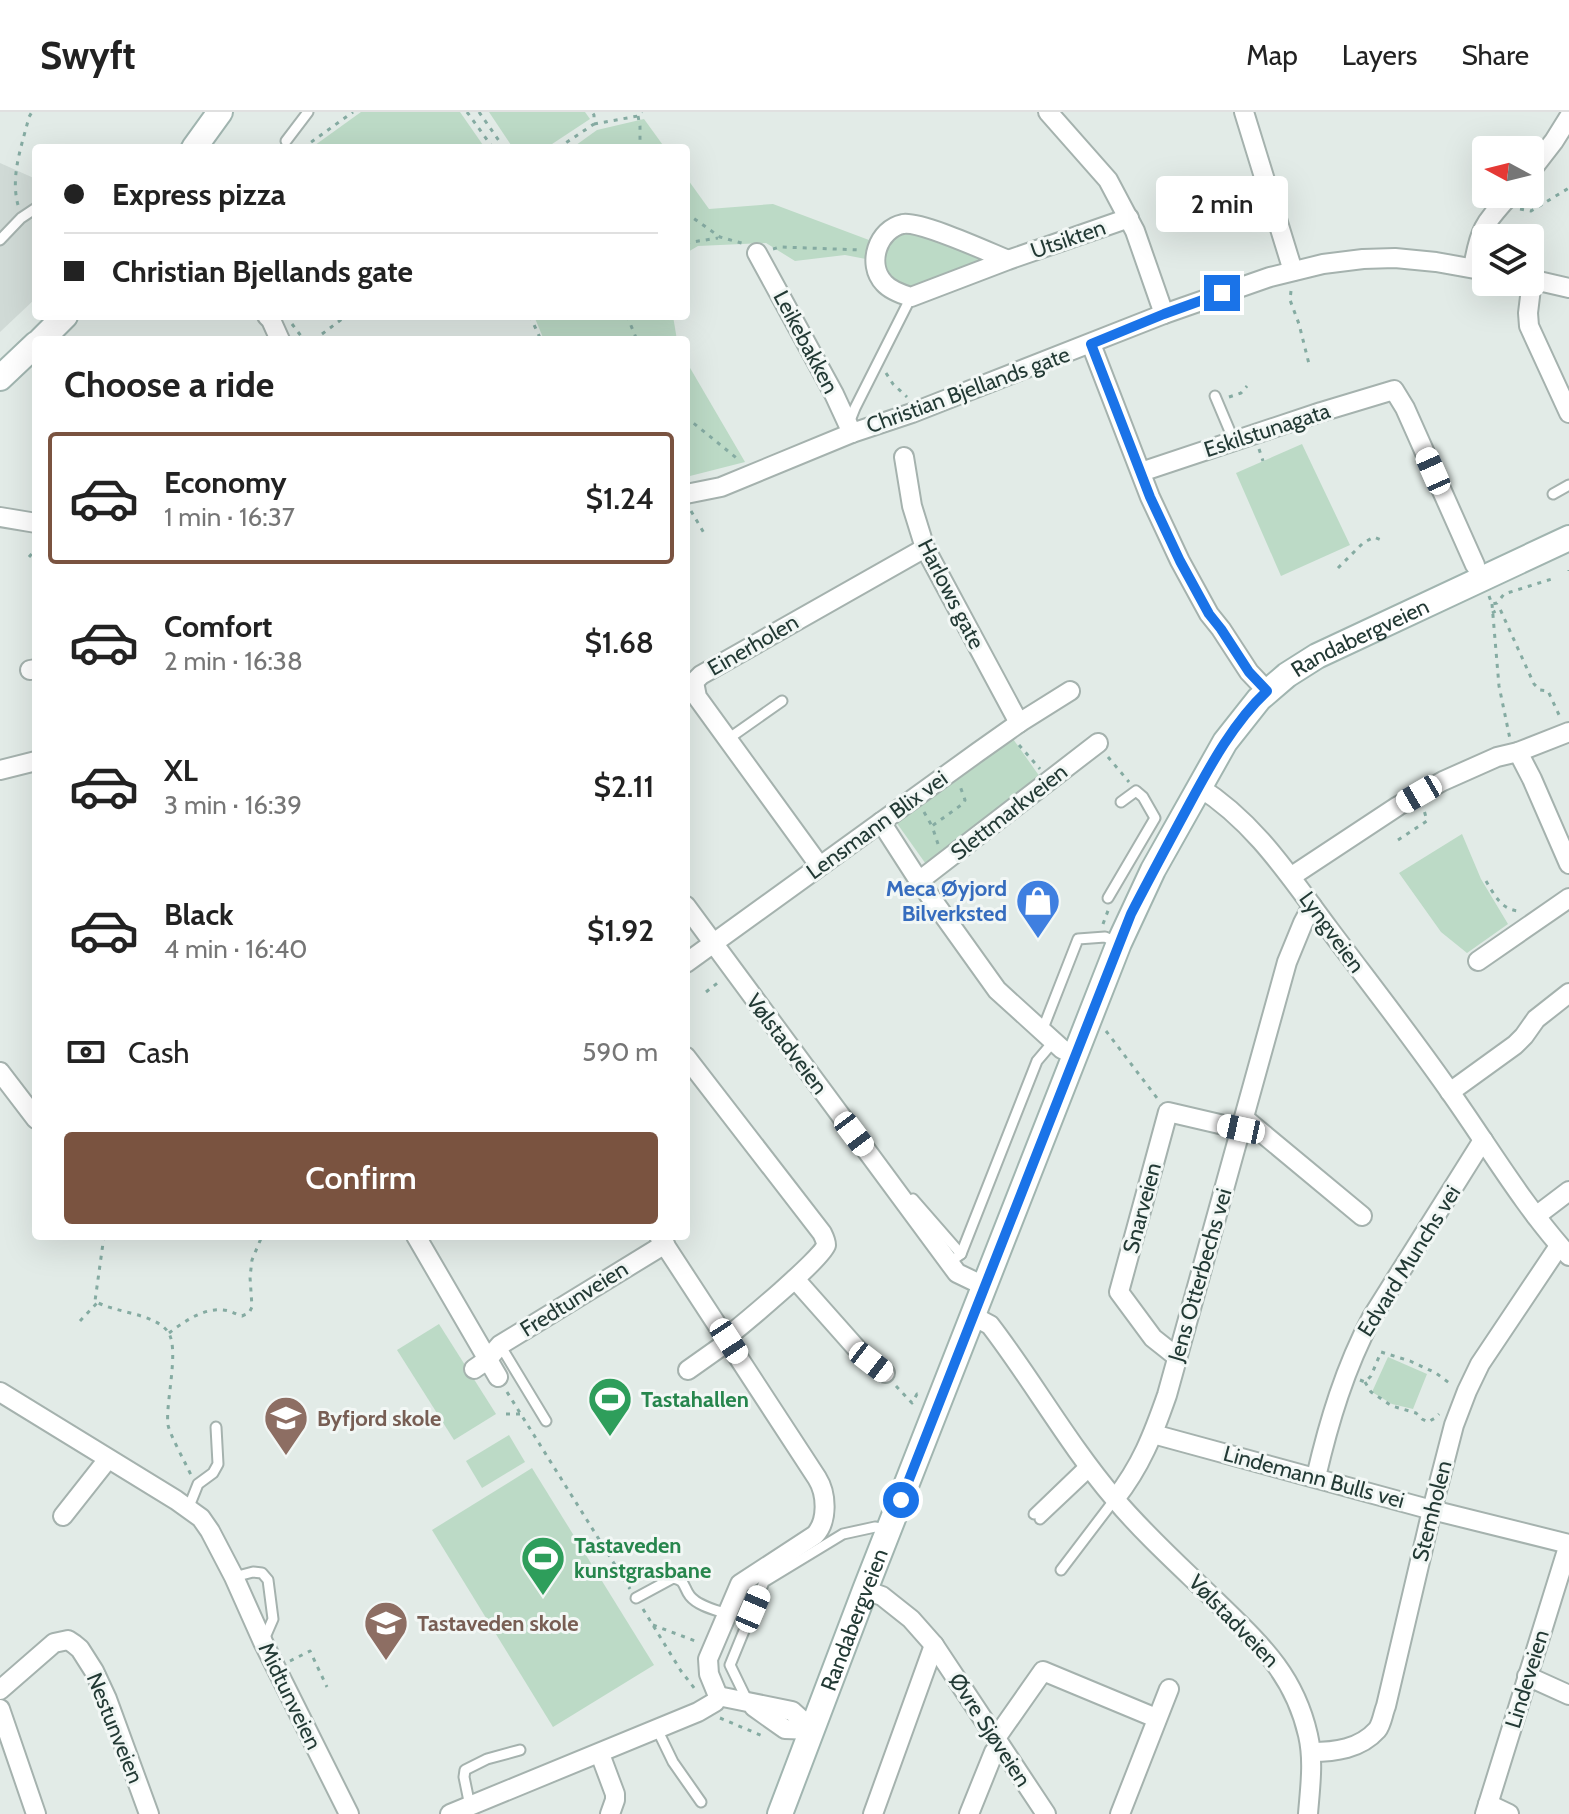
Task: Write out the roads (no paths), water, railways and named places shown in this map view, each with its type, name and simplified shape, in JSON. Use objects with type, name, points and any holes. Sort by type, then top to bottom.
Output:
[{"type":"main road","points":[[197,144],[220,112]]},
{"type":"main road","points":[[45,336],[61,320]]},
{"type":"main road","points":[[0,378],[32,348]]},
{"type":"main road","name":"Randabergveien","points":[[780,1814],[1075,1055],[1108,940],[1153,870],[1236,727],[1267,691],[1330,649],[1569,538]]},
{"type":"street","points":[[1048,112],[1108,180],[1129,218],[1164,314]]},
{"type":"street","points":[[1244,112],[1293,271]]},
{"type":"street","points":[[1544,154],[1569,117]]},
{"type":"street","points":[[1485,224],[1503,208]]},
{"type":"street","name":"Utsikten","points":[[1008,260],[912,224],[891,229],[876,251],[877,273],[881,280],[896,292],[911,297],[1129,218]]},
{"type":"street","name":"Leikebakken","points":[[757,253],[850,429]]},
{"type":"street","name":"Christian Bjellands gate","points":[[690,500],[850,429],[912,413],[1249,283],[1349,259],[1425,261],[1472,268]]},
{"type":"street","points":[[1544,283],[1569,288]]},
{"type":"street","points":[[1530,296],[1529,326],[1569,413]]},
{"type":"street","points":[[1091,344],[1150,497],[1180,561],[1209,614],[1249,672],[1267,691]]},
{"type":"street","name":"Eskilstunagata","points":[[1141,472],[1394,390],[1405,408],[1475,565]]},
{"type":"street","name":"Harlows gate","points":[[904,457],[912,506],[925,548],[1014,726]]},
{"type":"street","points":[[0,517],[32,522]]},
{"type":"street","name":"Einerholen","points":[[819,865],[697,697],[694,682],[701,675],[925,548]]},
{"type":"street","name":"Lensmann Blix vei","points":[[690,960],[1014,726],[1070,691]]},
{"type":"street","points":[[1292,876],[1419,794],[1465,770],[1567,733]]},
{"type":"street","name":"Slettmarkveien","points":[[919,881],[1098,743]]},
{"type":"street","points":[[1518,752],[1569,864]]},
{"type":"street","points":[[0,770],[32,762]]},
{"type":"street","name":"Lyngveien","points":[[1199,787],[1233,812],[1292,876],[1564,1251]]},
{"type":"street","points":[[881,822],[997,990],[1062,1049],[1075,1055]]},
{"type":"street","points":[[1478,961],[1569,898]]},
{"type":"street","name":"Jens Otterbechs vei","points":[[1115,1499],[1133,1477],[1167,1395],[1287,962],[1312,906]]},
{"type":"street","name":"Vølstadveien","points":[[690,912],[906,1204],[955,1258],[957,1273],[984,1286]]},
{"type":"street","points":[[1450,1092],[1515,1045],[1536,1019],[1569,993]]},
{"type":"street","points":[[688,1370],[795,1279],[826,1246],[824,1237],[690,1062]]},
{"type":"street","points":[[0,1072],[32,1114]]},
{"type":"street","name":"Snarveien","points":[[1177,1357],[1153,1338],[1119,1292],[1168,1112],[1243,1123]]},
{"type":"street","points":[[1243,1123],[1362,1216]]},
{"type":"street","name":"Edvard Munchs vei","points":[[1316,1477],[1334,1404],[1372,1317],[1483,1140]]},
{"type":"street","points":[[1536,1216],[1569,1191]]},
{"type":"street","points":[[418,1240],[478,1341],[480,1364],[498,1377]]},
{"type":"street","points":[[662,1240],[823,1486],[825,1500],[819,1531],[740,1584],[708,1659],[713,1687],[718,1696],[748,1704],[785,1729],[813,1730]]},
{"type":"street","name":"Fredtunveien","points":[[480,1364],[500,1345],[662,1240]]},
{"type":"street","name":"Stemholen","points":[[1311,1752],[1332,1752],[1356,1746],[1378,1728],[1386,1706],[1454,1425],[1467,1391],[1480,1364],[1564,1251]]},
{"type":"street","points":[[795,1279],[858,1350],[885,1373]]},
{"type":"street","name":"Vølstadveien","points":[[973,1316],[990,1325],[1115,1499],[1273,1658],[1292,1690],[1305,1725],[1311,1752],[1308,1814]]},
{"type":"street","name":"Midtunveien","points":[[1,1396],[201,1518],[234,1577],[349,1814]]},
{"type":"street","name":"Lindemann Bulls vei","points":[[1153,1434],[1569,1544]]},
{"type":"street","points":[[63,1516],[108,1459]]},
{"type":"street","name":"Lindeveien","points":[[1487,1809],[1569,1544]]},
{"type":"street","name":"Øvre Sjøveien","points":[[865,1590],[882,1596],[911,1619],[934,1645],[1046,1814]]},
{"type":"street","name":"Nestunveien","points":[[0,1690],[54,1643],[68,1640],[74,1644],[94,1671],[107,1699],[149,1814]]},
{"type":"street","name":"Øvre Sjøveien","points":[[873,1814],[934,1645]]},
{"type":"street","points":[[969,1814],[998,1742],[1043,1671],[1156,1718]]},
{"type":"street","points":[[1527,1676],[1569,1695]]},
{"type":"street","points":[[1120,1814],[1169,1689]]},
{"type":"street","points":[[450,1814],[709,1707],[718,1696]]},
{"type":"street","points":[[0,1709],[36,1814]]},
{"type":"street","points":[[600,1754],[615,1794],[610,1814]]},
{"type":"street","points":[[1487,1809],[1509,1814]]},
{"type":"lane","points":[[286,141],[308,112]]},
{"type":"lane","points":[[0,240],[32,211]]},
{"type":"lane","points":[[850,429],[855,408],[911,297]]},
{"type":"lane","points":[[1216,398],[1234,441]]},
{"type":"lane","points":[[1553,494],[1569,485]]},
{"type":"lane","points":[[728,739],[782,701]]},
{"type":"lane","points":[[1108,898],[1155,818],[1136,791],[1121,802]]},
{"type":"lane","points":[[1130,858],[1153,870]]},
{"type":"lane","points":[[955,1258],[1048,1036],[1078,939],[1108,940]]},
{"type":"lane","points":[[500,1345],[546,1421]]},
{"type":"lane","points":[[188,1509],[198,1484],[213,1473],[218,1464],[216,1427]]},
{"type":"lane","points":[[1037,1517],[1089,1466]]},
{"type":"lane","points":[[1061,1570],[1115,1499]]},
{"type":"lane","points":[[748,1704],[730,1665],[764,1582],[843,1534],[875,1527],[889,1530]]},
{"type":"lane","points":[[234,1577],[253,1572],[262,1573],[268,1580],[273,1619],[263,1642]]},
{"type":"lane","points":[[636,1598],[677,1578],[691,1597],[727,1614]]},
{"type":"lane","points":[[657,1729],[673,1762],[701,1802]]},
{"type":"lane","points":[[470,1806],[465,1770],[476,1763],[520,1750]]},
{"type":"place","name":"Meca Øyjord Bilverksted","points":[[1038,940]]},
{"type":"place","name":"Tastahallen","points":[[610,1438]]},
{"type":"place","name":"Byfjord skole","points":[[286,1457]]},
{"type":"place","name":"Tastaveden kunstgrasbane","points":[[543,1597]]},
{"type":"place","name":"Tastaveden skole","points":[[386,1662]]}]
